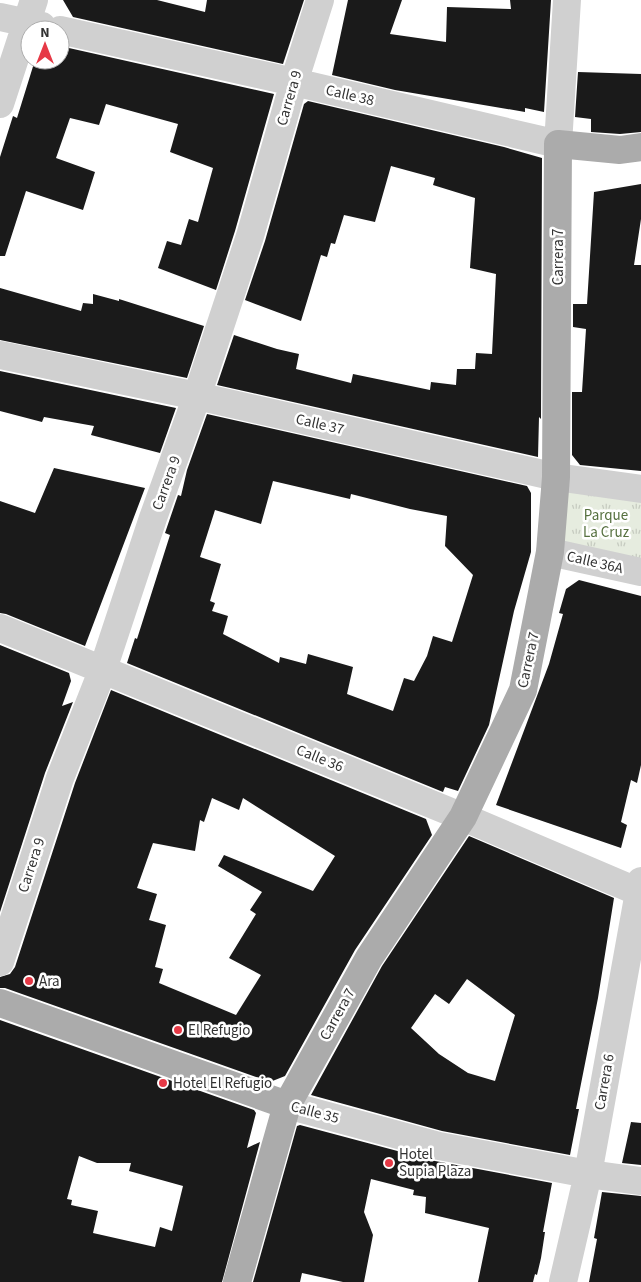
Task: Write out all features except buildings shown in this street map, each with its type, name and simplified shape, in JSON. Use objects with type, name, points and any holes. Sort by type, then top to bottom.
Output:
[{"type":"main road","name":"Calle 38","points":[[558,144],[620,150],[641,147]]},
{"type":"main road","name":"Carrera 7","points":[[237,1282],[287,1105],[369,958],[463,817],[523,690],[550,552],[556,477],[558,144]]},
{"type":"main road","name":"Calle 35","points":[[0,1003],[287,1105]]},
{"type":"street","name":"Carrera 9","points":[[0,962],[60,778],[103,669],[153,518],[197,396],[250,236],[294,82],[320,0]]},
{"type":"street","name":"Carrera 7","points":[[558,144],[567,0]]},
{"type":"street","name":"Calle 38","points":[[0,17],[30,11],[44,20]]},
{"type":"street","points":[[0,104],[30,11]]},
{"type":"street","name":"Calle 38","points":[[70,32],[558,144]]},
{"type":"street","name":"Calle 37","points":[[0,355],[197,396],[556,477],[641,489]]},
{"type":"street","name":"Calle 36A","points":[[550,552],[641,572]]},
{"type":"street","name":"Calle 36","points":[[0,628],[463,817],[640,886]]},
{"type":"street","name":"Carrera 6","points":[[563,1282],[588,1174],[640,886]]},
{"type":"street","name":"Calle 35","points":[[287,1105],[439,1146],[588,1174],[641,1180]]},
{"type":"green space","name":"Parque La Cruz","points":[[562,482],[641,494],[641,566],[560,548]]},
{"type":"place","name":"Ara","points":[[29,981]]},
{"type":"place","name":"El Refugio","points":[[178,1030]]},
{"type":"place","name":"Hotel El Refugio","points":[[163,1083]]},
{"type":"place","name":"Hotel Supia Plaza","points":[[389,1163]]}]
